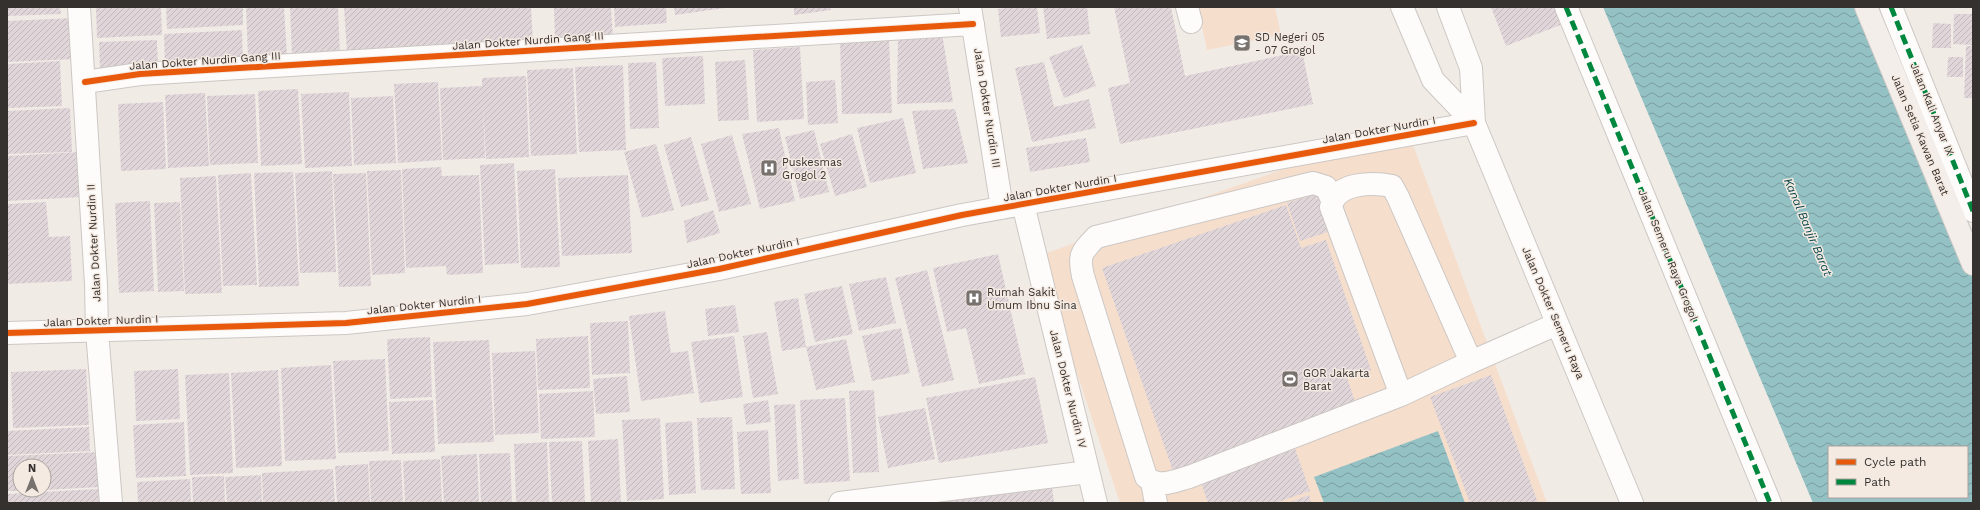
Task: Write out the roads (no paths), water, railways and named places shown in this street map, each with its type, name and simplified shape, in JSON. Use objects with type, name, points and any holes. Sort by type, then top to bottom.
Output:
[{"type":"main road","name":"Jalan Setia Kawan Barat","points":[[1866,7],[1973,264]]},
{"type":"street","name":"Jalan Dokter Nurdin II","points":[[79,7],[85,82],[96,284],[97,331],[111,503]]},
{"type":"street","name":"Jalan Dokter Semeru Raya","points":[[1402,7],[1433,80],[1474,123]]},
{"type":"street","name":"Jalan Dokter Semeru Raya","points":[[1448,7],[1472,68],[1474,123],[1632,503]]},
{"type":"street","name":"Jalan Semeru Raya Grogol","points":[[1566,7],[1770,503]]},
{"type":"street","name":"Jalan Kali Anyar IX","points":[[1891,7],[1973,211]]},
{"type":"street","name":"Jalan Dokter Nurdin Gang III","points":[[85,82],[140,74],[972,16]]},
{"type":"street","name":"Jalan Dokter Nurdin III","points":[[972,16],[1013,206]]},
{"type":"street","name":"Jalan Dokter Nurdin I","points":[[7,333],[346,323],[527,304],[719,269],[955,217],[1474,123]]},
{"type":"street","points":[[1401,395],[1331,207],[1332,200],[1326,187],[1313,183],[1096,236],[1081,254],[1083,276],[1146,477],[1154,493],[1162,484],[1189,477],[1401,395],[1557,324]]},
{"type":"street","points":[[1332,200],[1343,191],[1363,184],[1378,183],[1392,186],[1471,362]]},
{"type":"street","name":"Jalan Dokter Nurdin IV","points":[[1013,206],[1096,503]]},
{"type":"street","points":[[840,503],[1088,472]]},
{"type":"water","name":"Kanal Banjir Barat","points":[[1603,7],[1857,7],[1973,278],[1973,503],[1813,503]]},
{"type":"water","points":[[1438,431],[1465,503],[1324,503],[1314,477]]},
{"type":"place","name":"SD Negeri 05 - 07 Grogol","points":[[1242,43]]},
{"type":"place","name":"Puskesmas Grogol 2","points":[[769,168]]},
{"type":"place","name":"Rumah Sakit Umum Ibnu Sina","points":[[974,298]]},
{"type":"place","name":"GOR Jakarta Barat","points":[[1290,379]]}]
